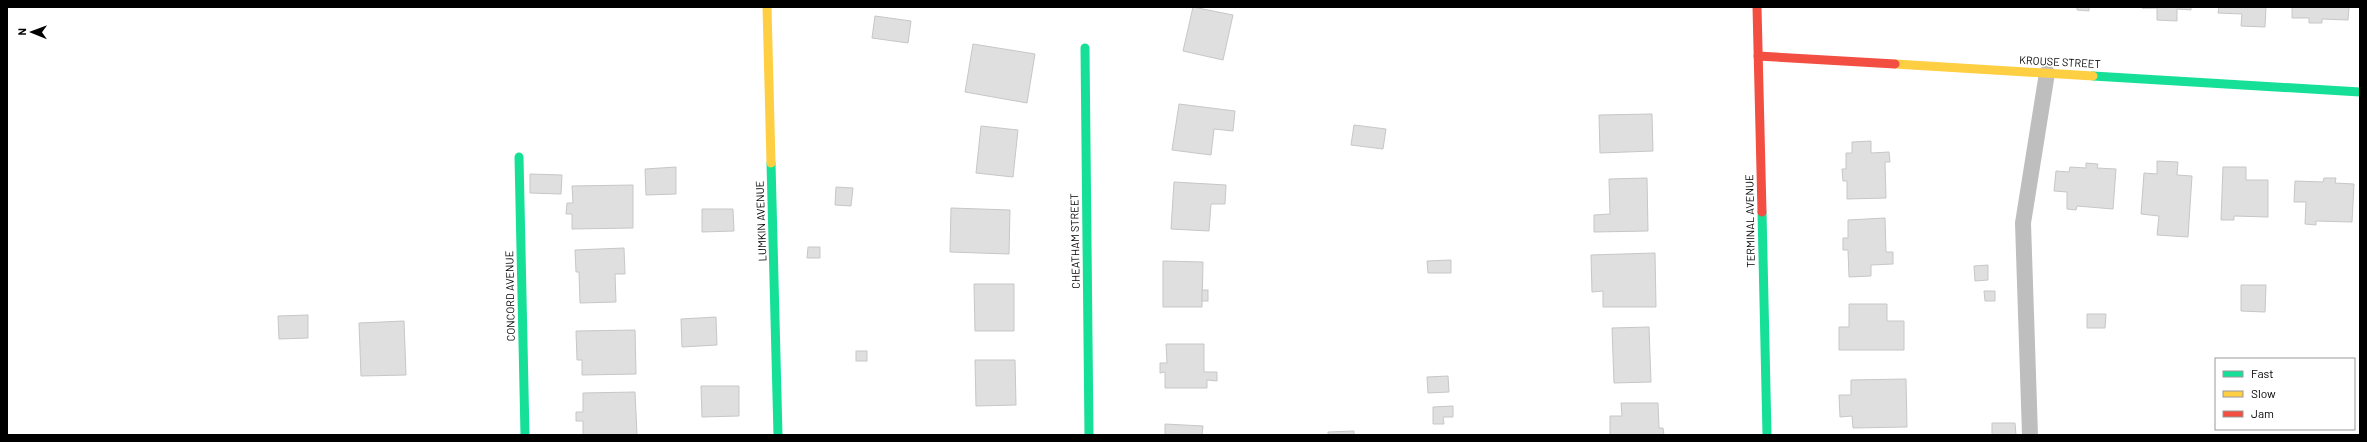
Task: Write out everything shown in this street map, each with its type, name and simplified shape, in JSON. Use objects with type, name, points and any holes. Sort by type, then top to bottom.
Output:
[{"type":"street","name":"LUMKIN AVENUE","points":[[767,7],[778,435]]},
{"type":"street","name":"TERMINAL AVENUE","points":[[1756,7],[1766,435]]},
{"type":"street","name":"CHEATHAM STREET","points":[[1085,48],[1089,435]]},
{"type":"street","name":"KROUSE STREET","points":[[1758,56],[2360,92]]},
{"type":"street","name":"CONCORD AVENUE","points":[[519,157],[526,435]]},
{"type":"lane","points":[[2030,435],[2023,223],[2047,74]]},
{"type":"building","points":[[1193,7],[1233,15],[1223,60],[1183,51]]},
{"type":"building","points":[[2077,7],[2089,7],[2089,11],[2077,10]]},
{"type":"building","points":[[2191,7],[2191,10],[2177,9],[2177,21],[2157,20],[2157,8],[2142,8]]},
{"type":"building","points":[[2219,7],[2266,7],[2265,27],[2241,26],[2242,14],[2218,13]]},
{"type":"building","points":[[2292,7],[2349,7],[2348,20],[2322,19],[2322,23],[2309,23],[2309,18],[2292,18]]},
{"type":"building","points":[[875,16],[911,21],[908,43],[872,38]]},
{"type":"building","points":[[973,44],[1035,54],[1027,103],[965,92]]},
{"type":"building","points":[[1179,104],[1235,111],[1233,131],[1214,129],[1211,155],[1172,150]]},
{"type":"building","points":[[1652,114],[1653,151],[1600,153],[1599,115]]},
{"type":"building","points":[[1354,125],[1386,129],[1383,149],[1351,145]]},
{"type":"building","points":[[981,126],[1018,130],[1013,177],[976,173]]},
{"type":"building","points":[[1871,141],[1871,153],[1889,152],[1890,162],[1885,162],[1886,198],[1847,199],[1847,181],[1843,181],[1842,169],[1846,169],[1846,153],[1852,153],[1852,142]]},
{"type":"building","points":[[2157,161],[2178,162],[2177,175],[2192,176],[2188,237],[2157,235],[2159,216],[2141,214],[2144,173],[2157,174]]},
{"type":"building","points":[[2086,163],[2098,164],[2097,168],[2116,169],[2113,209],[2077,206],[2076,210],[2067,209],[2067,192],[2054,191],[2056,171],[2069,172],[2070,167],[2086,168]]},
{"type":"building","points":[[676,167],[676,194],[646,195],[645,169]]},
{"type":"building","points":[[2223,167],[2246,167],[2246,180],[2268,180],[2268,217],[2234,216],[2234,220],[2221,220]]},
{"type":"building","points":[[530,174],[562,175],[561,194],[530,193]]},
{"type":"building","points":[[1647,178],[1648,231],[1594,232],[1594,215],[1610,214],[1609,179]]},
{"type":"building","points":[[2324,178],[2336,178],[2335,183],[2354,184],[2352,222],[2316,221],[2316,225],[2305,224],[2306,202],[2294,202],[2295,181],[2323,182]]},
{"type":"building","points":[[1174,182],[1226,185],[1225,204],[1211,204],[1209,231],[1171,229]]},
{"type":"building","points":[[633,185],[633,228],[572,229],[572,214],[566,214],[567,203],[573,203],[572,186]]},
{"type":"building","points":[[836,187],[853,188],[851,206],[835,205]]},
{"type":"building","points":[[951,208],[1010,210],[1009,254],[950,252]]},
{"type":"building","points":[[702,209],[733,209],[734,231],[702,232]]},
{"type":"building","points":[[1885,218],[1886,252],[1893,252],[1893,264],[1871,265],[1871,276],[1849,277],[1848,250],[1843,250],[1843,238],[1848,238],[1848,220]]},
{"type":"building","points":[[808,247],[820,247],[820,258],[807,258]]},
{"type":"building","points":[[624,248],[625,274],[615,274],[616,302],[580,303],[579,272],[576,272],[575,250]]},
{"type":"building","points":[[1655,253],[1656,307],[1603,307],[1603,291],[1592,292],[1591,255]]},
{"type":"building","points":[[1451,260],[1451,273],[1428,273],[1427,261]]},
{"type":"building","points":[[1163,261],[1203,262],[1202,307],[1163,307]]},
{"type":"building","points":[[1988,265],[1988,280],[1975,281],[1974,266]]},
{"type":"building","points":[[974,284],[1014,284],[1014,331],[975,331]]},
{"type":"building","points":[[2241,285],[2266,285],[2265,312],[2241,311]]},
{"type":"building","points":[[1202,290],[1208,290],[1208,301],[1202,301]]},
{"type":"building","points":[[1984,291],[1995,291],[1995,301],[1985,301]]},
{"type":"building","points":[[1849,304],[1887,304],[1887,321],[1904,321],[1904,350],[1839,350],[1839,327],[1849,327]]},
{"type":"building","points":[[2087,314],[2106,314],[2105,328],[2087,328]]},
{"type":"building","points":[[308,315],[308,338],[279,339],[278,316]]},
{"type":"building","points":[[716,317],[717,345],[682,347],[681,319]]},
{"type":"building","points":[[404,321],[406,375],[361,376],[359,323]]},
{"type":"building","points":[[1649,327],[1651,382],[1614,383],[1612,328]]},
{"type":"building","points":[[635,330],[636,374],[582,375],[582,360],[577,360],[576,331]]},
{"type":"building","points":[[1166,344],[1204,344],[1204,372],[1217,372],[1217,381],[1207,380],[1207,388],[1165,388],[1165,372],[1160,373],[1160,363],[1167,363]]},
{"type":"building","points":[[856,351],[867,351],[867,361],[856,361]]},
{"type":"building","points":[[975,360],[1015,360],[1016,405],[976,406]]},
{"type":"building","points":[[1448,376],[1449,392],[1428,393],[1427,377]]},
{"type":"building","points":[[1906,379],[1907,427],[1853,428],[1852,416],[1840,417],[1839,395],[1851,395],[1851,380]]},
{"type":"building","points":[[701,386],[739,386],[739,416],[702,417]]},
{"type":"building","points":[[635,392],[637,435],[583,435],[583,421],[576,421],[576,412],[583,412],[583,393]]},
{"type":"building","points":[[1621,403],[1658,403],[1659,428],[1663,428],[1664,435],[1610,435],[1610,416],[1622,416]]},
{"type":"building","points":[[1453,406],[1453,417],[1443,417],[1444,424],[1433,424],[1433,407]]},
{"type":"building","points":[[1992,423],[2015,423],[2016,435],[1992,435]]},
{"type":"building","points":[[1165,424],[1203,426],[1202,435],[1165,435]]},
{"type":"building","points":[[1354,431],[1354,435],[1328,435],[1328,432]]},
{"type":"traffic: fast","points":[[1085,48],[1089,435]]},
{"type":"traffic: fast","points":[[2093,76],[2360,92]]},
{"type":"traffic: fast","points":[[519,157],[525,435]]},
{"type":"traffic: fast","points":[[771,163],[778,435]]},
{"type":"traffic: fast","points":[[1762,212],[1767,435]]},
{"type":"traffic: slow","points":[[767,7],[771,163]]},
{"type":"traffic: slow","points":[[1895,64],[2093,76]]},
{"type":"traffic: jam","points":[[1757,7],[1762,212]]},
{"type":"traffic: jam","points":[[1758,56],[1895,64]]}]
